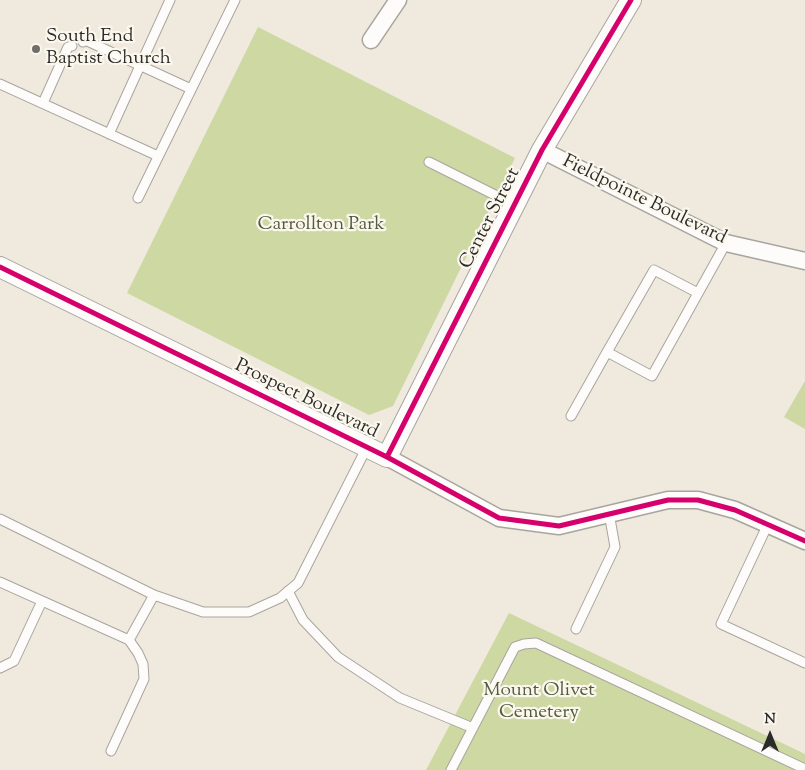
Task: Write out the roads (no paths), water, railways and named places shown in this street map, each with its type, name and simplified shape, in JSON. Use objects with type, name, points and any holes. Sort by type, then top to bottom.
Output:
[{"type":"street","points":[[370,40],[398,0]]},
{"type":"street","name":"Center Street","points":[[387,457],[542,150],[631,0]]},
{"type":"street","name":"Fieldpointe Boulevard","points":[[542,150],[726,243],[805,261]]},
{"type":"street","name":"Prospect Boulevard","points":[[0,267],[368,447],[499,518],[559,526],[668,500],[698,500],[735,510],[805,540]]},
{"type":"lane","points":[[109,134],[170,0]]},
{"type":"lane","points":[[138,198],[235,0]]},
{"type":"lane","points":[[83,42],[86,40],[191,89]]},
{"type":"lane","points":[[42,104],[68,47],[72,46]]},
{"type":"lane","points":[[0,84],[158,156]]},
{"type":"lane","points":[[429,162],[515,205]]},
{"type":"lane","points":[[607,352],[652,376],[726,243]]},
{"type":"lane","points":[[571,416],[654,270],[698,293]]},
{"type":"lane","points":[[0,519],[154,595],[203,612],[249,612],[280,598],[298,583],[368,447]]},
{"type":"lane","points":[[576,629],[615,547],[609,513]]},
{"type":"lane","points":[[768,524],[721,624],[805,663]]},
{"type":"lane","points":[[0,582],[130,640],[138,652],[143,664],[144,679],[111,751]]},
{"type":"lane","points":[[288,591],[303,620],[338,657],[400,698],[473,728]]},
{"type":"lane","points":[[130,640],[154,595]]},
{"type":"lane","points":[[0,668],[14,661],[42,601]]},
{"type":"lane","points":[[451,770],[515,647],[536,643],[805,769]]},
{"type":"place","name":"South End Baptist Church","points":[[36,49]]},
{"type":"park label","name":"Carrollton Park","points":[[321,226]]},
{"type":"park label","name":"Mount Olivet Cemetery","points":[[539,703]]}]
